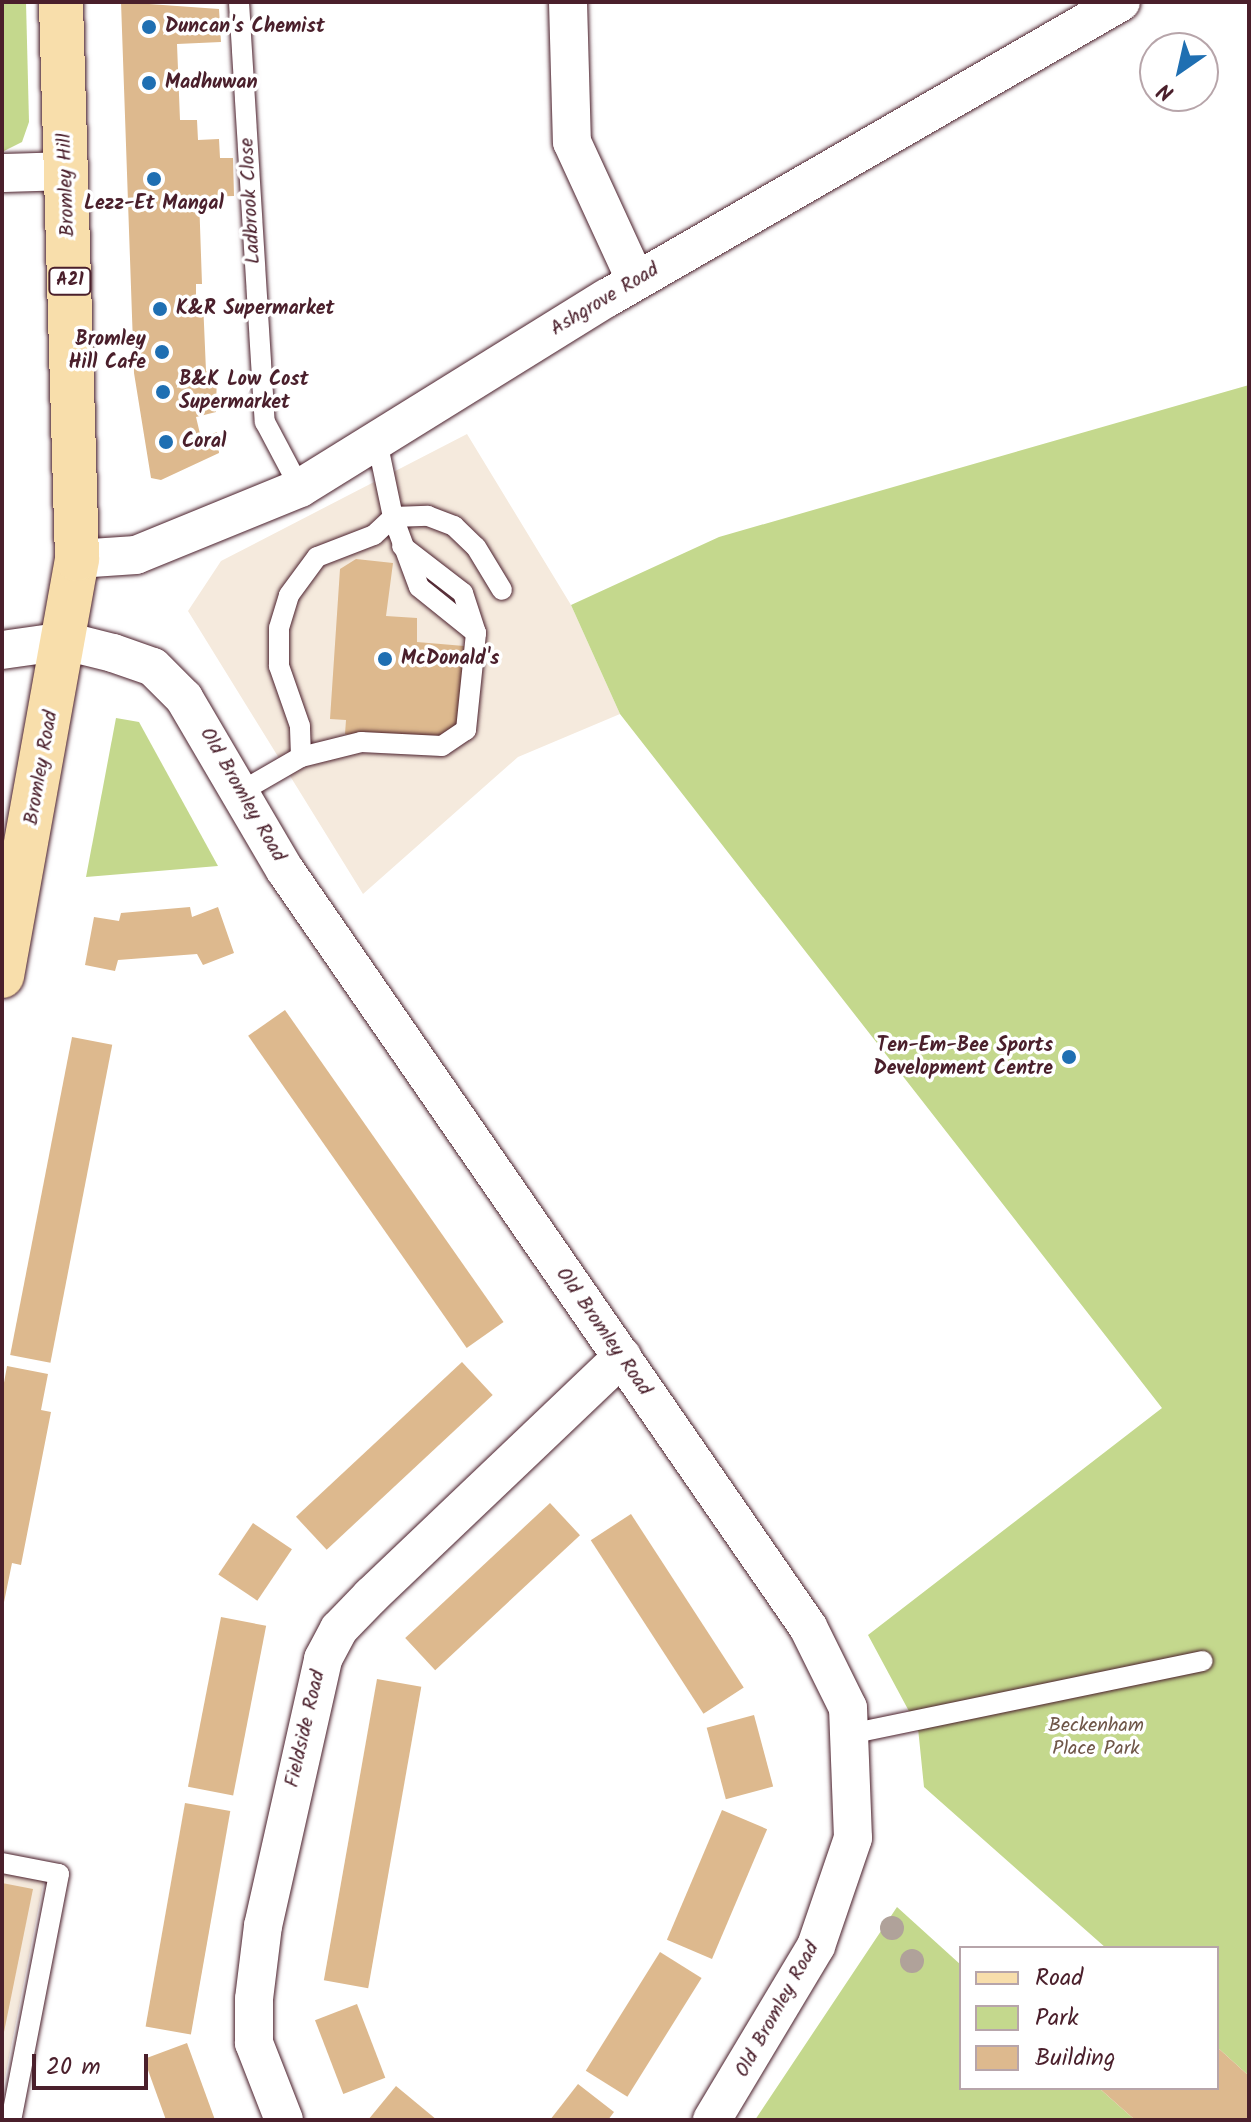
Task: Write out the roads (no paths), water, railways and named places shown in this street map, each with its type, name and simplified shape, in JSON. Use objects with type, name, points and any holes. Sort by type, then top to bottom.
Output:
[{"type":"main road","name":"Bromley Hill","points":[[61,2],[77,559]]},
{"type":"main road","name":"Bromley Road","points":[[2,976],[65,641],[77,559]]},
{"type":"street","points":[[568,2],[572,142],[636,281]]},
{"type":"street","name":"Ashgrove Road","points":[[77,559],[136,555],[300,488],[636,281],[1121,2]]},
{"type":"street","points":[[2,173],[66,171]]},
{"type":"street","points":[[2,650],[65,641]]},
{"type":"street","name":"Old Bromley Road","points":[[65,641],[160,673],[184,698],[242,791],[285,870],[808,1627],[848,1708],[853,1838],[816,1946],[712,2120]]},
{"type":"street","name":"Fieldside Road","points":[[284,2120],[254,2043],[254,1999],[263,1926],[323,1659],[339,1629],[371,1596],[622,1357]]},
{"type":"lane","name":"Ladbrook Close","points":[[239,2],[265,422],[300,488]]},
{"type":"lane","points":[[242,791],[301,757],[361,742],[454,743],[466,730],[476,633],[419,587],[393,517],[377,441]]},
{"type":"lane","points":[[301,757],[300,726],[279,666],[279,628],[289,595],[317,557],[374,535],[393,517],[428,516],[454,526],[476,547],[502,590]]},
{"type":"lane","points":[[850,1734],[1203,1661]]},
{"type":"lane","points":[[2,1863],[59,1874],[11,2120]]},
{"type":"place","name":"Duncan's Chemist","points":[[149,27]]},
{"type":"place","name":"Madhuwan","points":[[149,83]]},
{"type":"place","name":"Lezz-Et Mangal","points":[[154,179]]},
{"type":"place","name":"K&R Supermarket","points":[[160,309]]},
{"type":"place","name":"Bromley Hill Cafe","points":[[162,352]]},
{"type":"place","name":"B&K Low Cost Supermarket","points":[[163,392]]},
{"type":"place","name":"Coral","points":[[166,442]]},
{"type":"place","name":"McDonald's","points":[[385,659]]},
{"type":"place","name":"Ten-Em-Bee Sports Development Centre","points":[[1069,1057]]},
{"type":"park label","name":"Beckenham Place Park","points":[[1096,1738]]}]
